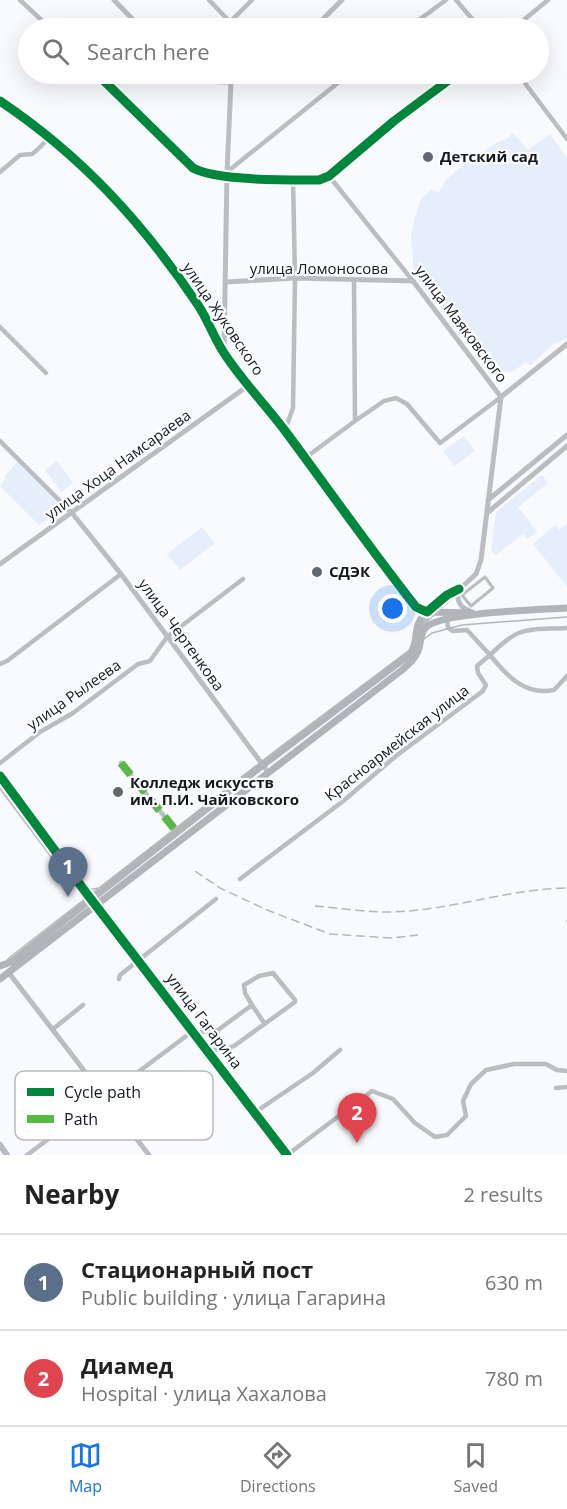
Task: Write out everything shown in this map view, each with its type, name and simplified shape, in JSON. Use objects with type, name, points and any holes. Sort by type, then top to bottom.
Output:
[{"type":"main road","points":[[0,980],[92,900],[177,832],[412,661],[421,645],[421,636],[427,627],[435,622],[477,614],[567,608]]},
{"type":"main road","points":[[0,966],[11,962],[266,768],[409,655],[415,644],[419,619],[427,612],[477,614]]},
{"type":"main road","points":[[0,1145],[7,1155]]},
{"type":"street","points":[[20,0],[39,18]]},
{"type":"street","points":[[114,0],[131,18]]},
{"type":"street","points":[[209,0],[226,18]]},
{"type":"street","points":[[234,18],[252,0]]},
{"type":"street","points":[[324,18],[342,0]]},
{"type":"street","points":[[422,18],[446,0]]},
{"type":"street","points":[[456,0],[471,18]]},
{"type":"street","points":[[526,18],[548,0]]},
{"type":"street","points":[[107,84],[193,168],[201,172],[293,180],[319,180],[329,176],[394,121],[444,84]]},
{"type":"street","points":[[224,353],[231,84]]},
{"type":"street","points":[[227,174],[337,84]]},
{"type":"street","points":[[526,84],[567,139]]},
{"type":"street","name":"улица Жуковского","points":[[0,101],[50,137],[109,190],[152,241],[199,307],[224,353],[285,430],[416,607]]},
{"type":"street","points":[[0,172],[20,154],[32,154],[50,137]]},
{"type":"street","name":"улица Маяковского","points":[[329,176],[501,397],[440,443],[407,404],[396,398],[384,401],[355,421]]},
{"type":"street","points":[[285,430],[292,408],[295,278],[293,180]]},
{"type":"street","name":"улица Ломоносова","points":[[226,282],[295,278],[413,281]]},
{"type":"street","points":[[305,458],[355,421],[354,280]]},
{"type":"street","points":[[0,327],[46,372]]},
{"type":"street","points":[[421,636],[423,622],[477,571],[483,550],[501,397],[567,344]]},
{"type":"street","name":"улица Хоца Намсараева","points":[[0,564],[249,385]]},
{"type":"street","points":[[488,500],[567,435]]},
{"type":"street","points":[[0,441],[72,513]]},
{"type":"street","points":[[487,513],[567,446]]},
{"type":"street","points":[[548,451],[553,458]]},
{"type":"street","points":[[514,480],[518,486]]},
{"type":"street","name":"улица Чертенкова","points":[[72,513],[121,574],[266,768]]},
{"type":"street","points":[[0,664],[44,634],[121,574]]},
{"type":"street","points":[[485,577],[493,588],[471,606],[462,595],[485,577]]},
{"type":"street","name":"улица Рылеева","points":[[0,762],[40,732],[73,713],[138,664],[150,661],[167,637],[243,579]]},
{"type":"street","points":[[416,607],[427,612],[459,589]]},
{"type":"street","points":[[459,589],[457,595],[460,604],[465,610],[477,614]]},
{"type":"street","points":[[416,607],[417,625]]},
{"type":"street","points":[[447,619],[453,631],[467,630],[506,674],[525,688],[536,691],[553,690],[567,676]]},
{"type":"street","points":[[490,655],[513,634],[522,630],[567,628]]},
{"type":"street","name":"Красноармейская улица","points":[[240,879],[342,802],[396,756],[483,692],[486,685],[478,673],[477,666],[490,655]]},
{"type":"street","points":[[121,763],[177,832]]},
{"type":"street","points":[[0,776],[92,900]]},
{"type":"street","name":"улица Гагарина","points":[[0,786],[69,878],[92,900],[139,960],[287,1155]]},
{"type":"street","points":[[119,979],[216,898]]},
{"type":"street","points":[[11,962],[9,973],[85,1071]]},
{"type":"street","points":[[207,1050],[234,1046],[265,1024],[295,1001],[273,973],[259,976],[244,986],[245,993],[265,1024]]},
{"type":"street","points":[[53,1029],[83,1005]]},
{"type":"street","points":[[142,1071],[193,1032],[218,1030],[252,1005]]},
{"type":"street","points":[[218,1030],[217,1039],[223,1049]]},
{"type":"street","points":[[254,1113],[313,1073],[340,1050]]},
{"type":"street","points":[[287,1155],[372,1091],[393,1099],[416,1123],[435,1137],[447,1135],[466,1116],[463,1101],[471,1084],[486,1070],[514,1064],[546,1064],[557,1070],[567,1071]]},
{"type":"street","points":[[556,1088],[567,1087]]},
{"type":"street","points":[[27,1155],[48,1140]]},
{"type":"street","points":[[138,1140],[149,1155]]},
{"type":"shaded area","points":[[513,133],[528,150],[550,134],[567,158],[567,338],[552,345],[530,366],[526,362],[512,372],[497,371],[486,359],[481,361],[414,274],[411,236],[421,199],[432,189],[439,192],[446,180],[456,171]]},
{"type":"shaded area","points":[[464,436],[475,451],[454,466],[443,451]]},
{"type":"shaded area","points":[[57,461],[73,483],[61,492],[45,470]]},
{"type":"shaded area","points":[[17,462],[63,505],[62,509],[39,525],[0,486],[4,477]]},
{"type":"shaded area","points":[[542,475],[548,483],[518,507],[537,532],[528,539],[523,534],[496,555],[491,550],[496,512]]},
{"type":"shaded area","points":[[567,524],[567,587],[533,544],[555,525],[559,530]]},
{"type":"shaded area","points":[[202,527],[215,543],[180,570],[167,554]]},
{"type":"tram line","points":[[0,968],[9,958],[275,751],[432,633],[462,625],[567,617]]},
{"type":"tram line","points":[[0,783],[79,887],[87,890],[99,888]]},
{"type":"railway","points":[[195,871],[220,888],[267,910],[330,934],[391,938],[418,935]]},
{"type":"railway","points":[[315,906],[380,912],[411,911],[522,892],[567,888]]},
{"type":"marked path","points":[[121,763],[177,832]]},
{"type":"cycle path","points":[[107,84],[193,168],[236,178],[272,180],[319,180],[329,176],[394,121],[444,84]]},
{"type":"cycle path","points":[[0,101],[30,122],[84,168],[133,219],[198,305],[231,363],[286,432],[416,607],[427,612],[447,595],[459,589]]},
{"type":"cycle path","points":[[0,776],[87,894],[287,1155]]},
{"type":"place","name":"Детский сад","points":[[428,157]]},
{"type":"place","name":"СДЭК","points":[[317,572]]},
{"type":"place","name":"Колледж искусств им. П.И. Чайковского","points":[[118,792]]},
{"type":"place","name":"Стационарный пост","points":[[68,897]]},
{"type":"place","name":"Диамед","points":[[357,1143]]}]
